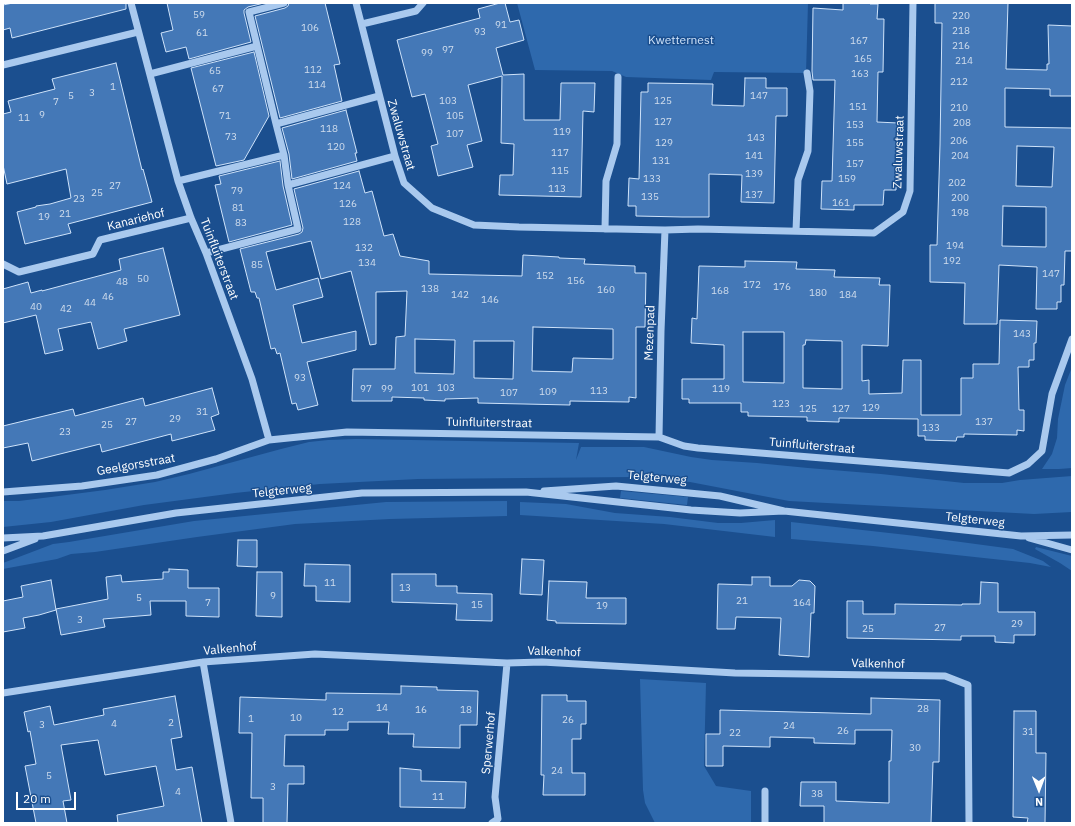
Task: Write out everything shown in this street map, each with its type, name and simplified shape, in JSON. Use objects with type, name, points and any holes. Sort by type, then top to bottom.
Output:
[{"type":"street","name":"Tuinfluiterstraat","points":[[131,3],[178,181],[190,218],[206,253],[252,379],[269,440],[347,432],[659,437],[684,446],[698,448],[1009,473],[1028,464],[1042,451],[1052,394],[1072,339]]},
{"type":"street","points":[[206,253],[298,229],[288,185],[284,156],[249,12],[284,3]]},
{"type":"street","name":"Zwaluwstraat","points":[[356,3],[379,96],[404,183],[432,208],[474,225],[605,229],[698,229],[874,233],[903,212],[910,191],[913,3]]},
{"type":"street","points":[[362,24],[416,11],[423,3]]},
{"type":"street","points":[[3,65],[138,32]]},
{"type":"street","points":[[150,74],[257,46]]},
{"type":"street","points":[[796,231],[798,180],[808,151],[810,92],[807,73]]},
{"type":"street","points":[[605,229],[606,181],[617,144],[618,77]]},
{"type":"street","points":[[276,124],[379,96]]},
{"type":"street","points":[[178,181],[284,156]]},
{"type":"street","points":[[288,185],[395,156]]},
{"type":"street","name":"Kanariehof","points":[[3,264],[19,272],[93,254],[100,240],[190,218]]},
{"type":"street","name":"Mezenpad","points":[[659,437],[664,230]]},
{"type":"street","name":"Geelgorsstraat","points":[[3,492],[82,486],[157,475],[216,459],[269,440]]},
{"type":"street","name":"Telgterweg","points":[[3,538],[43,536],[176,512],[362,493],[526,492],[616,486],[720,496],[784,511],[1022,536],[1072,535]]},
{"type":"street","name":"Telgterweg","points":[[526,492],[691,510],[740,513],[784,511]]},
{"type":"street","name":"Telgterweg","points":[[3,551],[43,536]]},
{"type":"street","name":"Telgterweg","points":[[1022,536],[1072,550]]},
{"type":"street","name":"Valkenhof","points":[[3,693],[203,662],[316,654],[507,663],[542,662],[735,673],[945,676],[968,685],[969,823]]},
{"type":"street","points":[[203,662],[231,823]]},
{"type":"street","name":"Sperwerhof","points":[[492,823],[498,819],[495,797],[507,663]]},
{"type":"street","points":[[765,791],[765,823]]},
{"type":"green space","name":"Kwetternest","points":[[517,3],[808,3],[806,73],[714,72],[711,80],[626,77],[612,71],[535,70]]},
{"type":"green space","points":[[1072,367],[1072,468],[1042,469],[1052,454],[1057,438],[1058,419],[1065,385]]},
{"type":"green space","points":[[356,439],[579,443],[576,460],[581,447],[644,447],[712,460],[881,474],[964,483],[1002,483],[1072,476],[1072,512],[1034,514],[789,501],[690,482],[633,477],[418,479],[320,484],[235,493],[144,505],[51,522],[3,527],[3,501],[19,501],[51,497],[155,482],[309,442]]},
{"type":"green space","points":[[621,491],[688,497],[687,505],[620,498]]},
{"type":"green space","points":[[507,501],[507,516],[390,519],[295,524],[95,552],[71,554],[57,559],[3,569],[3,563],[53,544],[194,521],[386,502]]},
{"type":"green space","points":[[520,502],[566,504],[615,513],[670,517],[718,523],[741,523],[775,520],[775,537],[664,524],[520,515]]},
{"type":"green space","points":[[791,522],[1013,549],[1043,561],[1051,567],[1030,563],[873,546],[791,539]]},
{"type":"green space","points":[[1036,547],[1072,556],[1072,571],[1035,549]]},
{"type":"green space","points":[[640,679],[706,683],[704,766],[716,786],[751,791],[751,823],[655,823],[645,803],[643,790]]},
{"type":"building","points":[[13,3],[126,3],[126,9],[12,38],[10,28],[3,30],[3,5]]},
{"type":"building","points":[[167,3],[264,3],[248,7],[244,10],[251,42],[189,59],[186,47],[166,52],[161,33],[173,30]]},
{"type":"building","points":[[289,3],[325,3],[340,64],[334,65],[342,101],[280,118],[255,16],[285,8]]},
{"type":"building","points":[[505,3],[510,22],[519,20],[524,40],[496,48],[503,75],[524,74],[524,120],[560,120],[561,83],[595,83],[594,112],[583,111],[581,197],[499,195],[500,175],[513,175],[514,144],[501,143],[502,76],[468,85],[482,141],[467,145],[473,167],[438,176],[431,146],[438,144],[425,94],[412,97],[397,40],[480,18],[478,9]]},
{"type":"building","points":[[843,3],[878,4],[877,19],[884,19],[883,72],[878,72],[877,122],[898,123],[896,190],[884,190],[883,205],[854,205],[854,210],[821,209],[822,181],[832,181],[835,80],[813,80],[812,71],[813,8],[843,10]]},
{"type":"building","points":[[935,3],[1008,3],[1006,69],[1047,70],[1047,64],[1049,64],[1048,25],[1072,26],[1072,96],[1050,96],[1050,89],[1005,88],[1005,127],[1072,128],[1072,251],[1065,251],[1064,285],[1061,285],[1061,302],[1057,302],[1057,309],[1036,309],[1037,267],[999,265],[997,324],[964,324],[965,283],[930,282],[930,245],[937,245],[940,145],[942,23],[935,23]],"holes":[[[1017,146],[1054,147],[1052,187],[1016,186]],[[1003,206],[1046,207],[1046,247],[1002,246]]]},
{"type":"building","points":[[254,52],[269,116],[244,160],[216,166],[191,68]]},
{"type":"building","points":[[116,63],[142,170],[143,169],[152,202],[68,224],[71,233],[25,244],[17,212],[71,198],[66,169],[7,184],[3,165],[3,114],[11,112],[8,101],[55,89],[52,79]]},
{"type":"building","points":[[745,78],[766,78],[766,88],[787,88],[787,116],[776,116],[774,203],[741,202],[742,175],[709,174],[709,217],[636,216],[636,206],[628,206],[629,178],[639,179],[641,92],[648,92],[648,83],[713,84],[712,105],[744,106]]},
{"type":"building","points":[[346,110],[357,153],[355,153],[357,161],[292,179],[289,154],[282,128]]},
{"type":"building","points":[[280,161],[283,186],[292,225],[229,242],[215,185],[221,184],[219,176]]},
{"type":"building","points":[[359,171],[365,193],[372,191],[384,236],[393,234],[400,256],[429,261],[429,274],[522,276],[523,255],[585,259],[584,264],[635,266],[635,273],[646,273],[645,327],[636,327],[636,398],[629,397],[629,402],[570,401],[570,405],[478,403],[478,398],[445,399],[445,401],[424,400],[424,398],[392,397],[392,401],[352,401],[353,369],[395,369],[396,337],[405,336],[407,291],[376,292],[376,344],[370,345],[351,271],[321,279],[311,241],[266,252],[276,290],[318,278],[323,297],[293,305],[302,343],[356,331],[356,350],[307,362],[318,405],[298,410],[296,403],[292,404],[280,353],[277,354],[275,348],[271,349],[259,298],[257,298],[255,292],[251,292],[240,249],[302,232],[303,228],[294,189]],"holes":[[[533,327],[613,329],[613,359],[573,358],[572,372],[532,371]],[[415,339],[455,340],[454,374],[415,373]],[[474,341],[514,341],[513,379],[474,378]]]},
{"type":"building","points":[[163,248],[180,315],[124,329],[127,341],[98,349],[91,322],[58,329],[63,350],[45,354],[36,315],[3,323],[3,289],[28,282],[31,293],[42,291],[121,270],[119,259]]},
{"type":"building","points":[[745,261],[797,262],[796,269],[835,270],[834,277],[880,278],[879,285],[890,285],[888,346],[862,345],[862,381],[869,380],[869,394],[902,393],[903,360],[921,360],[921,415],[961,415],[961,378],[973,378],[973,364],[999,364],[1000,320],[1037,321],[1036,343],[1034,343],[1034,360],[1029,360],[1029,367],[1018,367],[1019,410],[1024,410],[1024,431],[1017,430],[1017,435],[964,434],[964,437],[957,437],[956,441],[925,440],[925,436],[918,436],[918,419],[839,418],[839,422],[807,421],[807,417],[748,416],[748,412],[741,412],[741,403],[689,403],[689,399],[682,399],[682,379],[724,379],[724,345],[691,343],[692,318],[697,319],[699,266],[745,267]],"holes":[[[743,332],[784,332],[784,383],[743,382]],[[806,340],[842,341],[842,389],[803,388],[803,345],[805,345]]]},
{"type":"building","points":[[212,388],[219,414],[211,417],[215,430],[172,441],[171,434],[102,452],[100,444],[32,461],[28,443],[3,448],[3,426],[73,409],[75,416],[143,398],[145,406]]},
{"type":"building","points":[[238,540],[257,540],[257,567],[237,566]]},
{"type":"building","points":[[522,559],[544,560],[542,595],[520,594]]},
{"type":"building","points":[[305,564],[350,565],[350,602],[316,601],[316,586],[304,586]]},
{"type":"building","points":[[169,569],[188,570],[188,588],[219,588],[219,617],[186,616],[186,601],[150,601],[151,615],[103,619],[105,627],[61,635],[56,609],[108,599],[106,577],[121,575],[122,582],[163,579],[163,572],[169,572]]},
{"type":"building","points":[[257,572],[282,572],[282,617],[256,616]]},
{"type":"building","points":[[392,574],[436,574],[436,586],[457,586],[457,593],[492,594],[492,621],[456,620],[457,604],[392,602]]},
{"type":"building","points":[[752,577],[770,577],[770,586],[792,586],[799,580],[810,581],[815,586],[814,613],[811,613],[809,657],[779,655],[781,618],[736,617],[735,629],[717,629],[718,584],[752,585]]},
{"type":"building","points":[[51,580],[56,610],[23,618],[25,628],[3,632],[3,601],[23,597],[21,586]]},
{"type":"building","points":[[549,581],[587,582],[586,598],[626,598],[626,624],[556,623],[556,621],[547,620]]},
{"type":"building","points":[[981,582],[998,583],[998,612],[1035,612],[1035,635],[1014,635],[1014,643],[995,642],[995,636],[961,636],[961,640],[847,638],[847,601],[863,601],[863,614],[895,614],[895,604],[980,604]]},
{"type":"building","points":[[401,686],[437,687],[437,690],[478,691],[477,725],[460,725],[460,748],[413,747],[414,734],[388,734],[389,722],[348,722],[348,730],[325,730],[325,735],[285,735],[284,766],[304,766],[304,784],[288,784],[287,823],[263,823],[263,798],[251,798],[252,733],[239,733],[240,697],[326,700],[326,693],[401,694]]},
{"type":"building","points":[[542,695],[567,695],[567,701],[586,701],[586,724],[581,724],[581,739],[572,739],[572,773],[585,773],[585,795],[543,795],[544,775],[541,775]]},
{"type":"building","points":[[175,696],[182,737],[171,739],[176,770],[192,767],[202,823],[118,823],[117,815],[164,806],[156,766],[105,775],[98,740],[61,745],[71,800],[63,801],[67,823],[36,823],[25,766],[36,764],[30,731],[28,732],[24,712],[50,706],[54,725],[104,715],[103,709]]},
{"type":"building","points":[[871,698],[940,700],[939,762],[933,762],[931,823],[824,823],[824,806],[800,806],[801,782],[836,782],[836,801],[889,803],[889,761],[891,761],[892,730],[855,730],[855,744],[814,743],[814,738],[770,737],[770,747],[723,746],[723,766],[706,766],[706,734],[720,734],[720,710],[871,714]]},
{"type":"building","points":[[1014,711],[1036,711],[1036,753],[1046,753],[1045,823],[1027,823],[1028,818],[1013,817]]},
{"type":"building","points":[[400,768],[421,770],[421,781],[466,782],[465,808],[400,807]]}]
